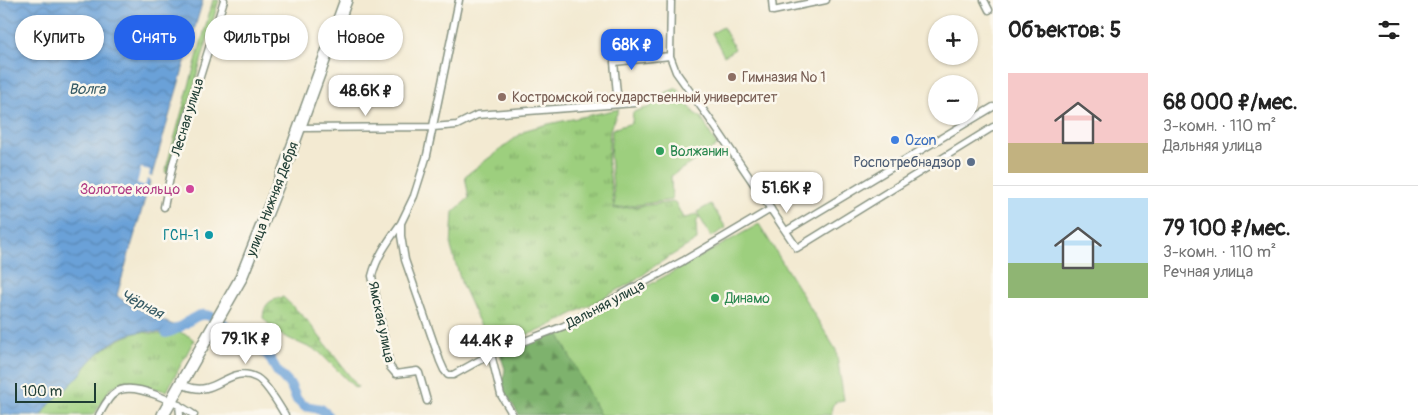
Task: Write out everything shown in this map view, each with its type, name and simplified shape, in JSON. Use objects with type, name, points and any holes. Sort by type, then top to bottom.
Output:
[{"type":"highway","name":"улица Нижняя Дебря","points":[[163,415],[174,403],[180,384],[241,278],[284,170],[346,0]]},
{"type":"street","name":"Лесная улица","points":[[164,207],[173,163],[224,0]]},
{"type":"street","points":[[401,223],[414,196],[427,155],[459,0]]},
{"type":"street","points":[[671,0],[670,56],[676,72],[797,248],[993,127]]},
{"type":"street","points":[[772,0],[774,11],[826,0]]},
{"type":"street","points":[[984,0],[988,10]]},
{"type":"street","points":[[618,104],[614,62],[670,56]]},
{"type":"street","points":[[298,128],[433,127],[457,125],[477,115],[635,103]]},
{"type":"street","points":[[786,231],[993,107]]},
{"type":"street","name":"Дальняя улица","points":[[401,223],[405,260],[444,370],[448,374],[453,375],[491,354],[564,326],[771,210]]},
{"type":"street","name":"Ямская улица","points":[[401,223],[380,252],[374,264],[372,276],[390,367],[396,374],[417,371],[427,401]]},
{"type":"street","points":[[491,354],[501,395],[513,415]]},
{"type":"street","points":[[180,384],[196,390],[208,388],[238,374],[257,378],[285,415]]},
{"type":"street","points":[[99,415],[115,392],[126,388],[142,391],[174,403],[194,415]]},
{"type":"street","points":[[174,403],[180,415]]},
{"type":"green space","points":[[213,0],[219,0],[215,15],[209,15]]},
{"type":"green space","points":[[723,27],[735,49],[724,56],[712,33]]},
{"type":"green space","points":[[205,29],[205,47],[168,173],[165,172]]},
{"type":"green space","name":"Волжанин","points":[[677,88],[694,113],[701,117],[717,146],[671,176],[672,200],[615,208],[610,155],[612,129],[632,123],[633,112],[650,107],[650,99]]},
{"type":"green space","points":[[619,109],[610,129],[608,163],[614,209],[675,202],[683,218],[696,214],[699,217],[696,223],[697,240],[656,265],[635,281],[555,323],[541,330],[493,346],[477,318],[462,285],[451,247],[453,212],[469,198],[465,176],[526,130]]},
{"type":"green space","points":[[711,204],[726,228],[711,237],[697,212]]},
{"type":"green space","name":"Динамо","points":[[759,224],[836,350],[844,400],[834,404],[832,415],[600,415],[559,335]]},
{"type":"green space","points":[[283,297],[306,319],[358,387],[355,388],[319,352],[277,333],[263,318],[268,303]]},
{"type":"green space","points":[[140,332],[165,335],[179,332],[194,340],[167,391],[122,382],[110,389],[94,415],[41,415],[99,353],[118,340]]},
{"type":"green space","points":[[559,335],[600,415],[519,415],[502,388],[505,369],[500,354],[544,337]]},
{"type":"water","name":"Волга","points":[[0,0],[203,0],[195,27],[195,15],[114,15],[114,60],[186,60],[117,295],[155,318],[176,326],[179,332],[140,332],[118,339],[93,358],[79,376],[41,415],[0,415]]},
{"type":"pier","points":[[141,168],[150,170],[149,176],[154,178],[153,181],[147,179],[145,186],[137,183]]},
{"type":"waterway","name":"Чёрная","points":[[166,333],[175,330],[200,315],[214,318],[224,324],[225,333],[232,340],[252,345],[268,355],[277,371],[291,386],[297,400],[304,406],[321,409],[328,415]]},
{"type":"place","name":"Гимназия № 1","points":[[732,77]]},
{"type":"place","name":"Костромской государственный университет","points":[[502,97]]},
{"type":"place","name":"Ozon","points":[[895,140]]},
{"type":"place","name":"Волжанин","points":[[660,151]]},
{"type":"place","name":"Роспотребнадзор","points":[[971,162]]},
{"type":"place","name":"Золотое кольцо","points":[[190,189]]},
{"type":"place","name":"ГСН-1","points":[[209,235]]},
{"type":"place","name":"Динамо","points":[[715,298]]}]
